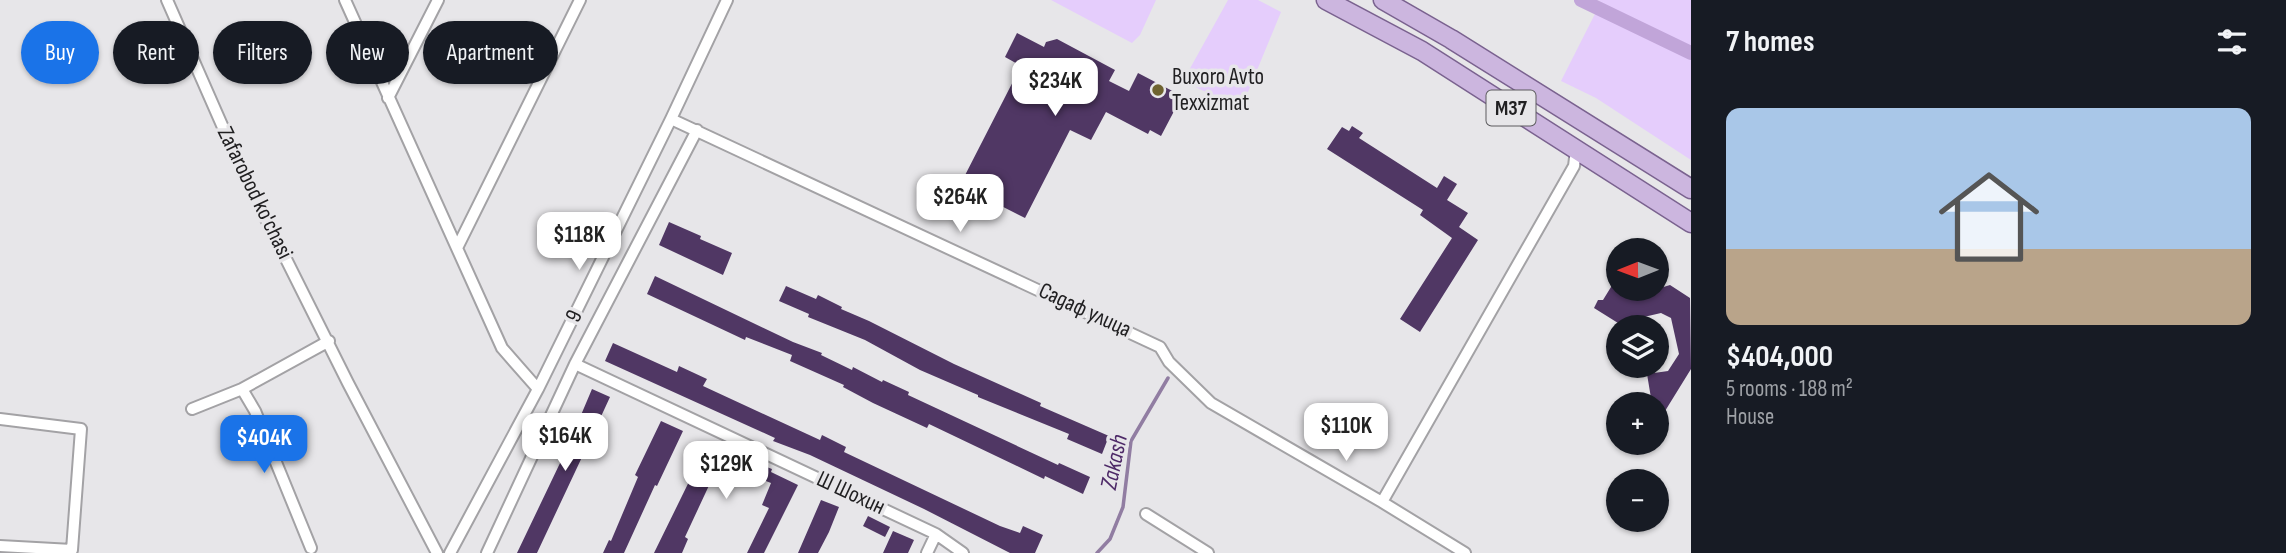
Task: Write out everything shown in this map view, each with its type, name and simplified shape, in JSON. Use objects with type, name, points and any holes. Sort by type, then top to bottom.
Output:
[{"type":"main road","name":"M37","points":[[1326,0],[1422,51],[1691,223]]},
{"type":"main road","name":"M37","points":[[1383,0],[1451,39],[1691,189]]},
{"type":"street","name":"Zafarobod ko'chasi","points":[[167,0],[243,173],[437,553]]},
{"type":"street","points":[[345,0],[502,348],[538,389]]},
{"type":"street","points":[[388,98],[438,0]]},
{"type":"street","points":[[457,246],[580,0]]},
{"type":"street","name":"9","points":[[450,553],[538,389],[727,0]]},
{"type":"street","name":"Садаф улица","points":[[671,119],[1160,346],[1169,362],[1211,403],[1465,553]]},
{"type":"street","points":[[486,553],[575,364],[697,130]]},
{"type":"street","points":[[1382,502],[1574,166],[1576,150]]},
{"type":"street","points":[[192,409],[242,389],[329,341]]},
{"type":"street","name":"Ш Шохин","points":[[575,364],[936,534],[963,553]]},
{"type":"street","points":[[242,389],[255,411],[311,548]]},
{"type":"street","points":[[0,419],[81,429],[72,550],[39,551],[0,546]]},
{"type":"street","points":[[1146,514],[1208,553]]},
{"type":"street","points":[[927,553],[936,534]]},
{"type":"shaded area","points":[[1051,0],[1156,0],[1140,35],[1132,43]]},
{"type":"shaded area","points":[[1228,0],[1258,0],[1281,12],[1241,109],[1183,81]]},
{"type":"shaded area","points":[[1597,0],[1691,0],[1691,160],[1596,98],[1561,81],[1601,2]]},
{"type":"building","points":[[1017,33],[1044,47],[1046,42],[1057,39],[1115,70],[1109,81],[1129,91],[1138,73],[1182,96],[1161,136],[1150,130],[1148,134],[1106,112],[1091,140],[1070,130],[1025,218],[960,185],[1021,66],[1005,57]]},
{"type":"building","points":[[1352,126],[1363,133],[1359,138],[1437,188],[1444,176],[1457,184],[1447,200],[1468,213],[1459,227],[1478,240],[1420,332],[1400,319],[1452,238],[1420,215],[1423,210],[1327,149],[1342,127],[1349,131]]},
{"type":"building","points":[[669,222],[732,253],[723,275],[659,245]]},
{"type":"building","points":[[655,276],[793,342],[822,353],[821,355],[852,370],[853,367],[882,382],[883,380],[909,392],[908,395],[1058,465],[1059,463],[1090,477],[1083,494],[1045,476],[1044,479],[929,424],[927,428],[873,403],[843,387],[844,385],[790,361],[792,355],[746,337],[745,340],[647,294]]},
{"type":"building","points":[[1670,285],[1690,298],[1691,369],[1669,405],[1669,392],[1650,392],[1648,378],[1669,378],[1669,369],[1679,354],[1671,318],[1661,313],[1606,316],[1594,308],[1598,300],[1603,300],[1606,295],[1606,301],[1670,301]]},
{"type":"building","points":[[786,286],[816,299],[818,295],[954,364],[1041,403],[1040,406],[1109,436],[1102,454],[1067,439],[1069,434],[978,397],[865,340],[808,317],[809,314],[779,301]]},
{"type":"building","points":[[613,343],[677,372],[679,366],[707,379],[703,386],[820,440],[822,435],[846,447],[844,452],[1000,526],[1020,533],[1023,526],[1043,535],[1035,553],[1010,553],[810,455],[773,441],[775,438],[605,361]]},
{"type":"building","points":[[592,389],[610,397],[537,553],[517,553],[583,415]]},
{"type":"building","points":[[661,421],[683,431],[624,553],[603,553],[609,540],[611,541],[638,477],[635,475]]},
{"type":"building","points":[[707,445],[752,465],[753,462],[772,469],[771,472],[798,485],[764,553],[747,553],[769,508],[762,505],[771,483],[719,464],[685,537],[688,539],[682,553],[654,553]]},
{"type":"building","points":[[821,500],[839,507],[829,532],[818,553],[798,553]]},
{"type":"building","points":[[868,516],[890,527],[885,537],[863,526]]},
{"type":"building","points":[[893,531],[914,540],[908,553],[883,553]]},
{"type":"waterway","points":[[1581,0],[1691,53]]},
{"type":"waterway","name":"Zakash","points":[[1097,553],[1110,539],[1123,507],[1131,441],[1168,378]]},
{"type":"place","name":"Buxoro Avto Texxizmat","points":[[1158,90]]}]
